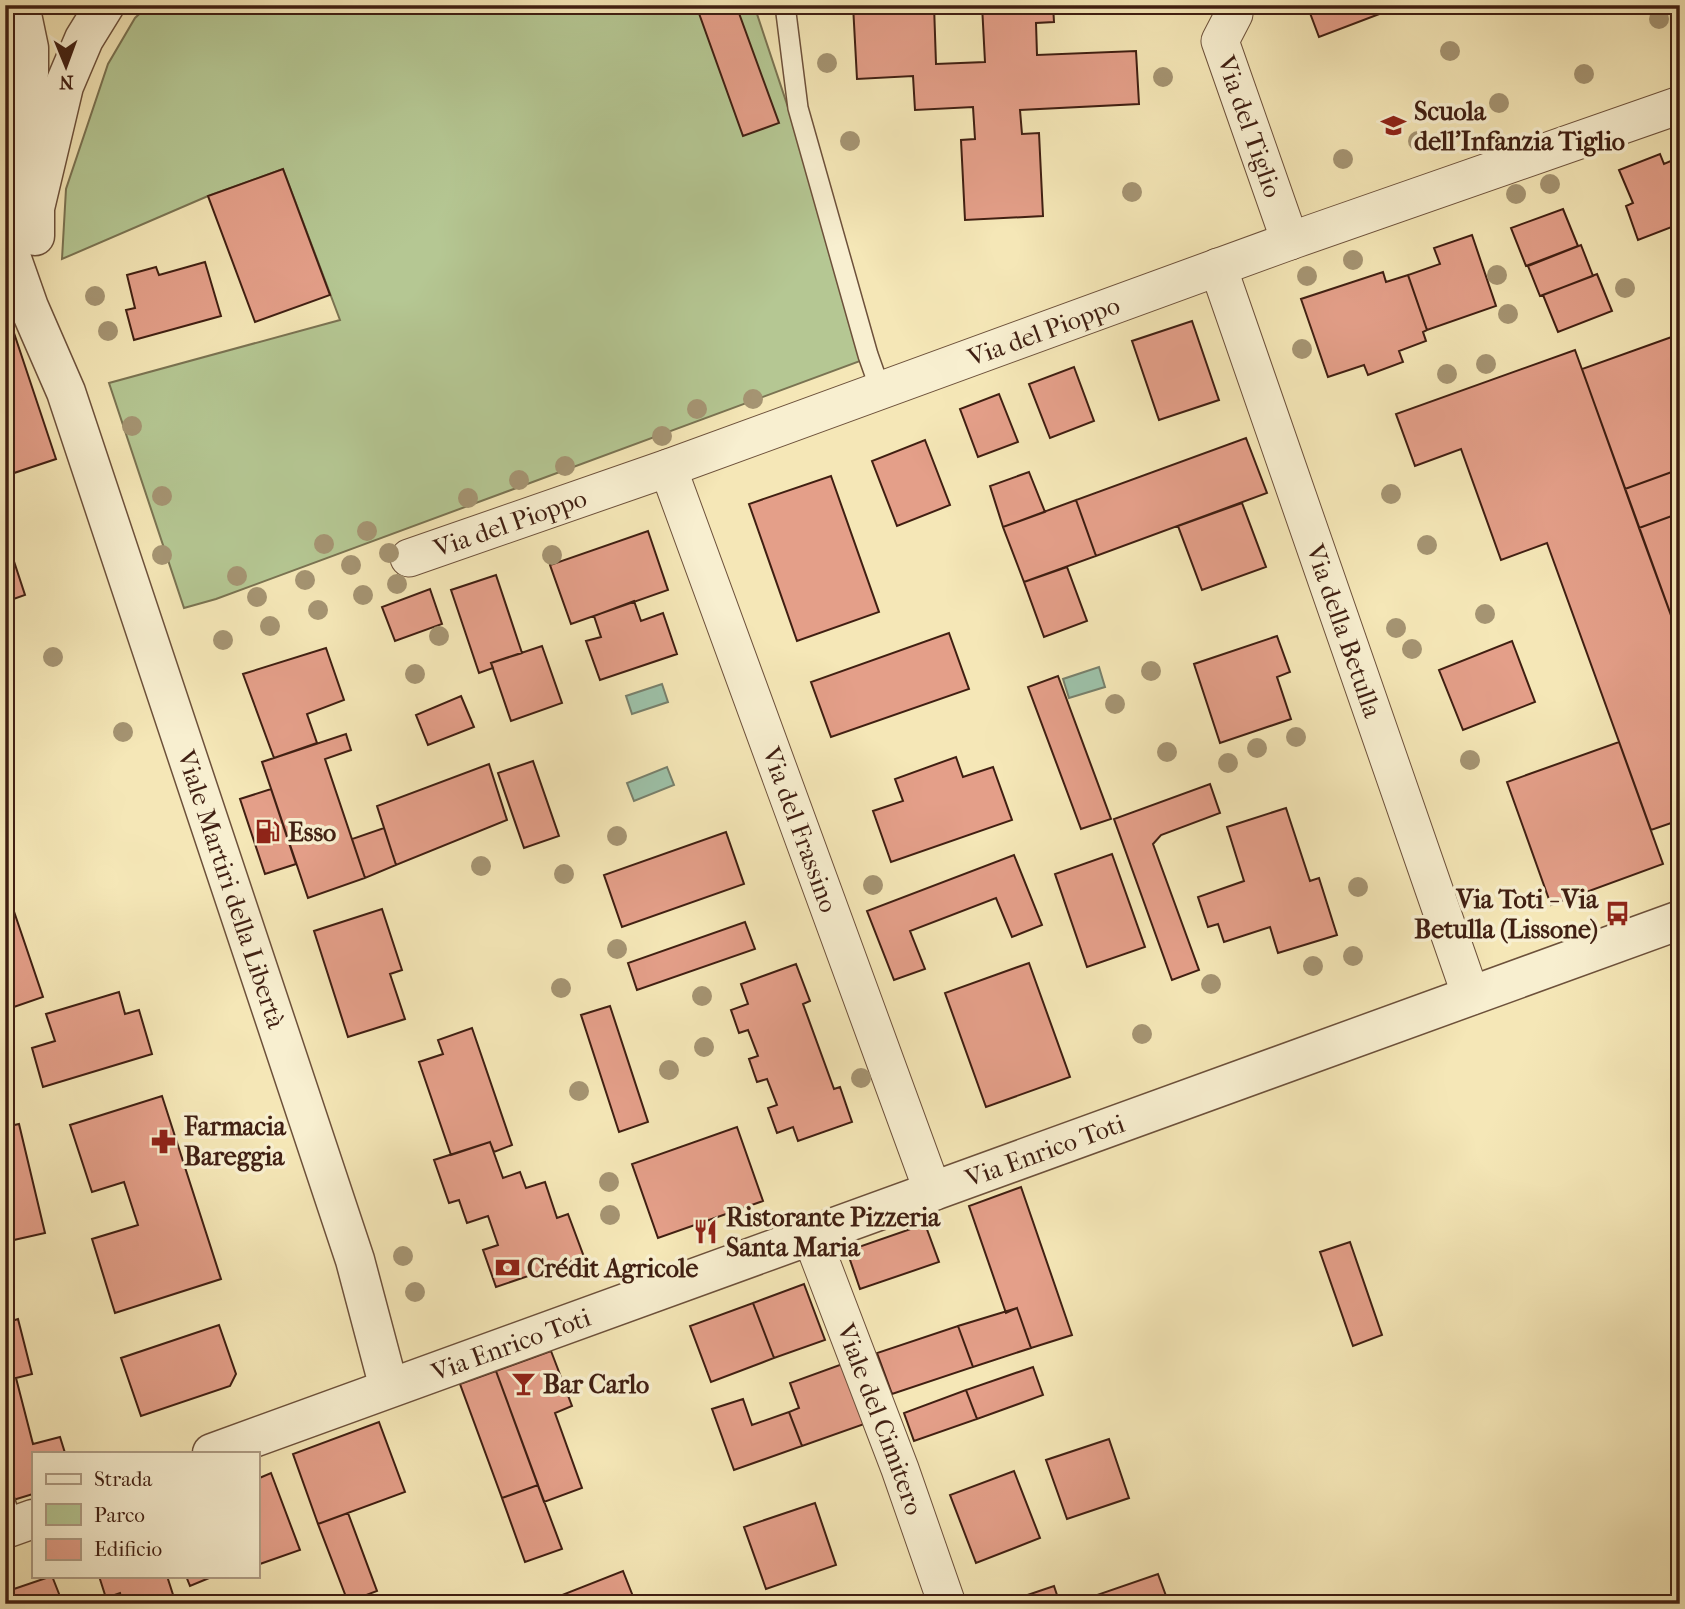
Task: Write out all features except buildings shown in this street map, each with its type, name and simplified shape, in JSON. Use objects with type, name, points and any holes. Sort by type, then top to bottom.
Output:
[{"type":"street","name":"Viale Martiri della Libertà","points":[[20,5],[29,48],[29,73],[21,117],[10,225],[10,266],[66,392],[355,1260],[389,1388]]},
{"type":"street","name":"Viale Martiri della Libertà","points":[[66,392],[35,249],[35,208],[64,86],[84,39],[105,5]]},
{"type":"street","name":"Via del Tiglio","points":[[1234,14],[1220,41],[1290,241]]},
{"type":"street","name":"Via del Pioppo","points":[[409,558],[668,468],[1290,241],[1680,105]]},
{"type":"street","name":"Via della Betulla","points":[[1218,267],[1471,996]]},
{"type":"street","name":"Via del Frassino","points":[[668,468],[933,1192]]},
{"type":"street","name":"Via Enrico Toti","points":[[215,1452],[1680,920]]},
{"type":"street","name":"Viale del Cimitero","points":[[811,1236],[900,1469],[947,1604]]},
{"type":"lane","points":[[785,5],[798,108],[880,389]]},
{"type":"green space","points":[[149,5],[754,5],[871,357],[216,599],[184,608],[109,383],[340,320],[283,169],[208,196],[62,259],[66,189],[108,64],[135,18]]},
{"type":"shaded area","points":[[1099,667],[1105,687],[1069,698],[1063,679]]},
{"type":"shaded area","points":[[662,684],[668,702],[632,714],[626,696]]},
{"type":"shaded area","points":[[667,767],[674,785],[634,801],[627,783]]},
{"type":"place","name":"Scuola dell'Infanzia Tiglio","points":[[1394,126]]},
{"type":"place","name":"Esso","points":[[268,832]]},
{"type":"place","name":"Via Toti - Via Betulla (Lissone)","points":[[1618,914]]},
{"type":"place","name":"Farmacia Bareggia","points":[[164,1141]]},
{"type":"place","name":"Ristorante Pizzeria Santa Maria","points":[[706,1232]]},
{"type":"place","name":"Crédit Agricole","points":[[507,1268]]},
{"type":"place","name":"Bar Carlo","points":[[523,1384]]}]
